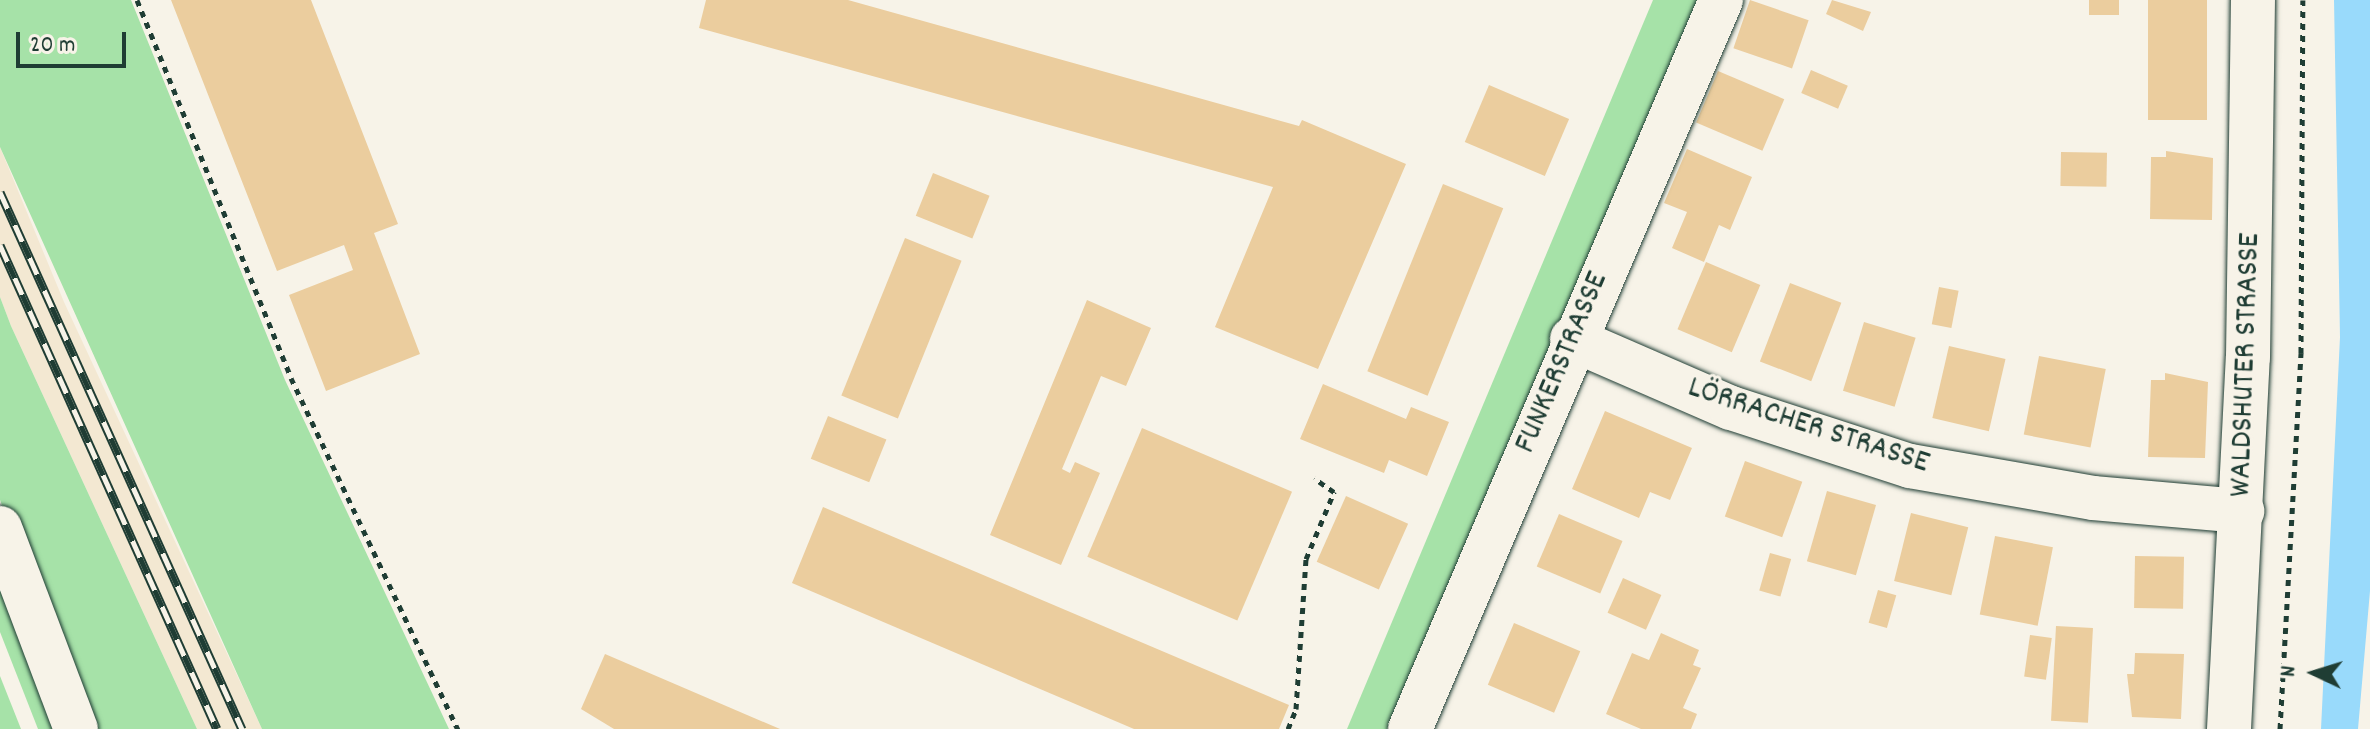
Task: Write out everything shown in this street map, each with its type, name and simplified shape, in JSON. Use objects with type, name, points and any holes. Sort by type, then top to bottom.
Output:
[{"type":"street","name":"FUNKERSTRASSE","points":[[1410,729],[1572,339],[1721,0]]},
{"type":"street","name":"WALDSHUTER STRASSE","points":[[2229,729],[2242,511],[2253,0]]},
{"type":"street","name":"LÖRRACHER STRASSE","points":[[1572,339],[1731,408],[1910,466],[2093,498],[2242,511]]},
{"type":"street","points":[[0,528],[76,729]]},
{"type":"path","points":[[137,0],[291,378],[458,729]]},
{"type":"path","points":[[2280,729],[2301,353],[2303,0]]},
{"type":"path","points":[[1288,729],[1296,709],[1306,559],[1334,492],[1314,478]]},
{"type":"shaded area","points":[[0,147],[64,302],[262,729],[197,729],[11,326],[0,297]]},
{"type":"green space","points":[[0,0],[131,0],[285,380],[449,729],[262,729],[0,147]]},
{"type":"green space","points":[[1653,0],[1699,0],[1387,729],[1347,729]]},
{"type":"green space","points":[[0,297],[197,729],[87,729],[0,500]]},
{"type":"green space","points":[[0,560],[66,729],[38,729],[0,632]]},
{"type":"green space","points":[[0,676],[21,729],[0,729]]},
{"type":"water","points":[[2334,0],[2370,0],[2370,591],[2358,729],[2321,729],[2340,337]]},
{"type":"building","points":[[171,0],[311,0],[398,224],[374,233],[420,354],[326,391],[289,295],[353,270],[344,245],[277,271]]},
{"type":"building","points":[[706,0],[848,0],[1299,126],[1302,120],[1406,164],[1318,369],[1215,327],[1273,187],[699,28]]},
{"type":"building","points":[[1750,0],[1809,20],[1792,68],[1733,48]]},
{"type":"building","points":[[1832,0],[1871,12],[1863,31],[1826,14]]},
{"type":"building","points":[[2089,0],[2119,0],[2119,15],[2089,15]]},
{"type":"building","points":[[2148,0],[2207,0],[2207,120],[2148,120]]},
{"type":"building","points":[[1811,70],[1848,86],[1838,109],[1801,93]]},
{"type":"building","points":[[1718,71],[1784,99],[1762,151],[1696,123]]},
{"type":"building","points":[[1489,85],[1569,119],[1545,176],[1465,142]]},
{"type":"building","points":[[1687,149],[1752,177],[1730,230],[1719,225],[1704,262],[1672,248],[1687,212],[1664,203]]},
{"type":"building","points":[[2166,151],[2213,158],[2212,220],[2150,219],[2151,157],[2166,157]]},
{"type":"building","points":[[2061,152],[2107,153],[2106,187],[2060,186]]},
{"type":"building","points":[[933,173],[990,196],[972,239],[916,216]]},
{"type":"building","points":[[1443,184],[1503,208],[1428,396],[1367,371]]},
{"type":"building","points":[[905,238],[962,261],[898,418],[841,396]]},
{"type":"building","points":[[1706,262],[1760,285],[1732,352],[1677,329]]},
{"type":"building","points":[[1790,283],[1841,303],[1811,381],[1760,361]]},
{"type":"building","points":[[1939,287],[1959,291],[1951,328],[1932,324]]},
{"type":"building","points":[[1087,300],[1151,328],[1126,386],[1101,376],[1062,469],[1070,473],[1075,462],[1100,473],[1061,565],[990,535]]},
{"type":"building","points":[[1864,322],[1916,338],[1895,407],[1843,391]]},
{"type":"building","points":[[1949,346],[2006,359],[1989,431],[1932,418]]},
{"type":"building","points":[[2039,356],[2106,369],[2090,448],[2024,435]]},
{"type":"building","points":[[2165,373],[2208,382],[2205,458],[2148,457],[2151,380],[2165,380]]},
{"type":"building","points":[[1323,384],[1406,419],[1411,407],[1449,422],[1427,476],[1389,460],[1384,473],[1300,439]]},
{"type":"building","points":[[1605,411],[1692,448],[1670,500],[1650,492],[1639,518],[1572,489]]},
{"type":"building","points":[[828,416],[886,440],[869,482],[811,459]]},
{"type":"building","points":[[1142,428],[1292,492],[1237,621],[1087,557]]},
{"type":"building","points":[[1745,461],[1802,482],[1782,537],[1725,516]]},
{"type":"building","points":[[1827,491],[1876,505],[1856,575],[1807,561]]},
{"type":"building","points":[[1346,496],[1408,524],[1379,589],[1317,562]]},
{"type":"building","points":[[823,507],[1289,705],[1279,729],[1134,729],[792,583]]},
{"type":"building","points":[[1911,513],[1968,527],[1951,595],[1894,581]]},
{"type":"building","points":[[1559,514],[1623,541],[1600,593],[1537,566]]},
{"type":"building","points":[[1995,536],[2053,547],[2038,626],[1980,615]]},
{"type":"building","points":[[1770,553],[1791,559],[1780,597],[1759,590]]},
{"type":"building","points":[[2135,556],[2184,557],[2183,609],[2134,608]]},
{"type":"building","points":[[1623,578],[1661,595],[1646,630],[1608,613]]},
{"type":"building","points":[[1878,590],[1896,595],[1887,628],[1869,623]]},
{"type":"building","points":[[1514,623],[1580,651],[1554,713],[1488,685]]},
{"type":"building","points":[[2056,626],[2093,628],[2088,723],[2051,721]]},
{"type":"building","points":[[1661,633],[1699,650],[1693,665],[1701,668],[1683,708],[1697,714],[1691,729],[1641,729],[1606,714],[1632,653],[1649,660]]},
{"type":"building","points":[[2030,635],[2052,638],[2046,680],[2024,677]]},
{"type":"building","points":[[2135,653],[2184,654],[2181,719],[2132,717],[2127,674],[2134,674]]},
{"type":"building","points":[[605,654],[780,729],[614,729],[581,709]]},
{"type":"railway","points":[[0,192],[242,729]]},
{"type":"railway","points":[[0,245],[217,729]]}]
